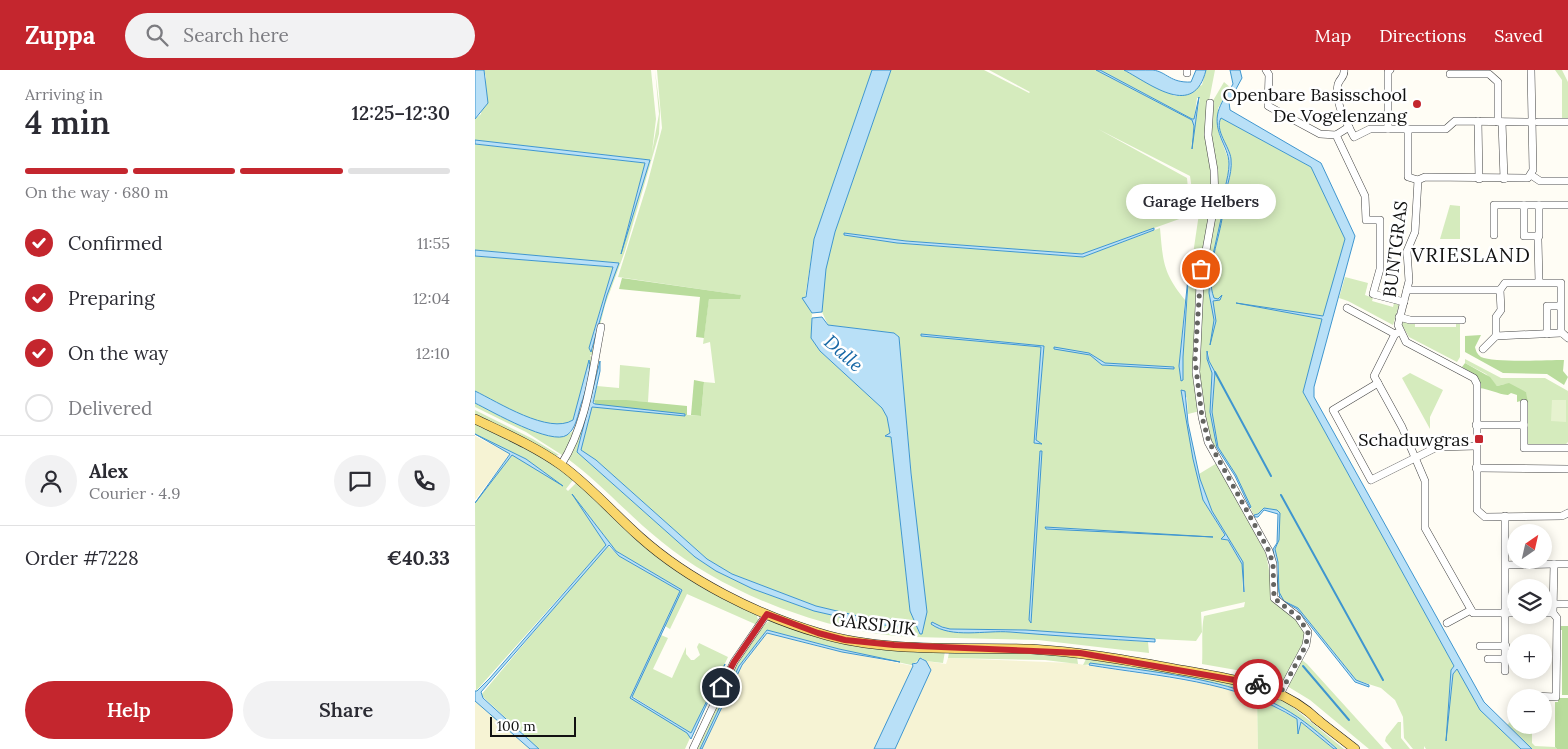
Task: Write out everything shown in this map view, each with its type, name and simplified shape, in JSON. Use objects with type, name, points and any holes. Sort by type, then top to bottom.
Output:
[{"type":"main road","name":"GARSDIJK","points":[[475,419],[561,465],[587,486],[640,537],[677,566],[709,586],[767,614],[818,633],[845,640],[894,645],[1080,653],[1242,681],[1280,694],[1355,749]]},
{"type":"street","points":[[1266,70],[1269,75],[1268,106],[1320,134],[1336,135],[1349,127]]},
{"type":"street","points":[[1344,70],[1344,75],[1338,83],[1339,105],[1354,137],[1370,129],[1446,129],[1455,121],[1568,122]]},
{"type":"street","points":[[1388,129],[1388,72],[1390,70]]},
{"type":"street","points":[[1531,70],[1535,122],[1533,170],[1531,175]]},
{"type":"street","points":[[1450,74],[1489,74],[1498,82],[1504,179]]},
{"type":"street","points":[[1210,103],[1207,135],[1214,170],[1215,200],[1200,284],[1196,372],[1202,417],[1209,442],[1269,551],[1273,564],[1274,598],[1298,617],[1308,632],[1306,645],[1280,694]]},
{"type":"street","points":[[1478,121],[1479,179]]},
{"type":"street","points":[[1408,129],[1408,177],[1417,180]]},
{"type":"street","points":[[1336,135],[1365,196],[1366,220],[1380,220],[1380,269],[1373,294],[1404,302]]},
{"type":"street","name":"BUNTGRAS","points":[[1399,317],[1407,290],[1407,251],[1415,232],[1417,180],[1425,177],[1528,178],[1531,175],[1540,181],[1568,181]]},
{"type":"street","points":[[1494,235],[1494,205],[1568,205]]},
{"type":"street","points":[[1524,205],[1524,236],[1539,236],[1539,205]]},
{"type":"street","points":[[1538,240],[1539,282]]},
{"type":"street","points":[[1483,349],[1496,336],[1497,317],[1501,310],[1500,290],[1505,283],[1561,283],[1563,329],[1561,334],[1496,336]]},
{"type":"street","points":[[1407,290],[1500,290]]},
{"type":"street","points":[[1547,334],[1547,306],[1563,303]]},
{"type":"street","points":[[1347,308],[1398,333],[1406,342],[1474,378],[1477,384],[1477,510],[1485,516],[1562,516],[1568,513]]},
{"type":"street","points":[[1462,320],[1410,320],[1399,317],[1398,333],[1374,376],[1402,427],[1425,481],[1425,528],[1473,613],[1506,612]]},
{"type":"street","points":[[561,465],[574,438],[586,401],[601,327]]},
{"type":"street","points":[[1563,329],[1568,338]]},
{"type":"street","points":[[1378,383],[1333,410],[1371,480],[1437,446],[1476,446]]},
{"type":"street","points":[[1524,403],[1524,448],[1568,448]]},
{"type":"street","points":[[1476,424],[1524,425]]},
{"type":"street","points":[[1476,468],[1568,469]]},
{"type":"street","points":[[1505,516],[1505,672]]},
{"type":"street","points":[[1552,697],[1556,697],[1557,618],[1553,613],[1554,564]]},
{"type":"street","points":[[1506,565],[1568,564]]},
{"type":"street","points":[[1554,604],[1568,604]]},
{"type":"street","points":[[1447,623],[1471,610]]},
{"type":"street","points":[[693,749],[734,662],[767,614]]},
{"type":"street","points":[[1480,646],[1506,646]]},
{"type":"street","points":[[1488,659],[1505,659]]},
{"type":"shaded area","points":[[475,436],[510,454],[475,500]]},
{"type":"shaded area","points":[[767,633],[828,649],[913,666],[874,749],[702,749],[742,665]]},
{"type":"shaded area","points":[[948,658],[1072,663],[1221,686],[1245,693],[1257,698],[1258,749],[895,749],[931,670],[926,661],[946,664]]},
{"type":"shaded area","points":[[475,701],[492,716],[530,749],[475,749]]},
{"type":"green space","points":[[484,70],[651,70],[656,119],[652,152],[659,114],[655,70],[660,111],[659,134],[625,251],[605,305],[593,355],[590,355],[593,362],[586,395],[576,426],[571,439],[562,455],[526,432],[475,407],[475,403],[526,428],[555,436],[567,435],[574,429],[580,413],[589,361],[573,420],[563,424],[537,421],[475,391],[475,256],[613,267],[590,344],[592,351],[607,295],[618,263],[475,250],[475,144],[645,163],[621,254],[650,160],[475,140],[475,119],[481,114],[486,77]]},
{"type":"green space","points":[[657,70],[872,70],[814,239],[805,298],[812,313],[811,338],[820,351],[882,408],[887,417],[891,437],[910,611],[919,633],[914,505],[899,337],[894,333],[828,325],[822,312],[825,269],[835,232],[891,70],[984,70],[1029,93],[989,70],[1096,70],[1192,120],[1194,126],[1191,149],[1200,98],[1197,98],[1194,119],[1192,119],[1100,70],[1124,70],[1175,96],[1202,85],[1206,70],[1215,70],[1208,106],[1214,191],[1202,253],[1192,261],[1201,200],[1200,195],[1192,190],[1190,176],[1098,129],[1187,178],[1188,189],[1198,199],[1196,213],[1082,254],[906,241],[844,233],[844,235],[897,243],[1083,257],[1160,228],[1165,267],[1172,282],[1185,300],[1179,366],[1181,381],[1190,268],[1198,283],[1200,411],[1188,414],[1187,398],[1181,390],[1203,500],[1242,564],[1243,592],[1245,592],[1243,562],[1212,511],[1200,479],[1199,474],[1217,463],[1266,554],[1275,603],[1298,621],[1305,631],[1307,638],[1283,682],[1242,671],[1202,664],[1204,616],[1244,607],[1245,602],[1201,612],[1202,632],[1196,641],[1059,634],[1026,630],[950,629],[930,623],[950,630],[969,632],[1009,632],[1148,642],[1149,653],[1038,640],[913,637],[913,623],[911,622],[910,637],[879,634],[813,619],[747,594],[687,561],[650,532],[568,459],[600,357],[577,452],[695,557],[716,571],[753,589],[814,611],[871,624],[901,627],[907,621],[858,616],[816,606],[732,574],[707,559],[596,460],[581,450],[592,407],[701,416],[704,382],[715,383],[710,342],[703,344],[709,298],[740,298],[740,295],[618,277],[647,185],[662,128]],"holes":[[[921,334],[1044,346],[1036,440],[1042,444],[1034,443],[1041,347],[921,336]],[[1054,348],[1089,353],[1105,363],[1174,367],[1102,365],[1090,355]],[[1040,451],[1041,451],[1031,622],[1029,620]]]},
{"type":"green space","points":[[1555,70],[1562,70],[1568,82],[1568,120],[1562,120],[1562,80]]},
{"type":"green space","points":[[1224,82],[1231,88],[1218,108],[1219,134],[1229,161],[1227,189],[1231,171],[1231,159],[1219,128],[1221,118],[1311,167],[1345,239],[1323,317],[1236,303],[1322,319],[1303,392],[1454,666],[1451,670],[1446,741],[1453,674],[1457,669],[1480,710],[1521,749],[1426,749],[1424,746],[1424,749],[1413,749],[1404,738],[1403,717],[1395,700],[1381,688],[1356,680],[1298,608],[1282,599],[1279,592],[1279,569],[1275,549],[1278,544],[1280,513],[1268,508],[1254,516],[1236,475],[1218,447],[1212,412],[1215,372],[1209,361],[1209,352],[1207,359],[1212,373],[1210,411],[1217,448],[1213,449],[1198,384],[1202,280],[1213,215],[1209,135],[1211,104]],"holes":[[[1225,198],[1225,207],[1238,213],[1223,210]]]},
{"type":"green space","points":[[1450,205],[1460,206],[1460,239],[1440,239]]},
{"type":"green space","points":[[1345,277],[1368,283],[1365,295],[1373,298],[1372,301],[1393,307],[1394,303],[1399,305],[1393,325],[1339,298]]},
{"type":"green space","points":[[622,278],[741,295],[740,299],[709,299],[704,338],[696,337],[700,297],[619,289]]},
{"type":"green space","points":[[1404,320],[1415,323],[1415,327],[1456,327],[1456,323],[1460,322],[1460,357],[1457,362],[1409,337],[1402,325]]},
{"type":"green space","points":[[1481,335],[1475,347],[1481,357],[1508,361],[1564,360],[1563,371],[1568,377],[1564,385],[1547,374],[1503,373],[1465,352],[1465,336]]},
{"type":"green space","points":[[1465,359],[1501,378],[1545,378],[1568,391],[1568,442],[1565,445],[1528,444],[1526,392],[1505,384],[1497,386],[1486,374],[1465,363]]},
{"type":"green space","points":[[1465,363],[1490,377],[1497,386],[1509,383],[1526,392],[1528,403],[1524,400],[1517,402],[1517,395],[1511,393],[1508,395],[1479,388],[1476,375],[1462,367]]},
{"type":"green space","points":[[620,365],[650,368],[648,402],[594,400],[597,386],[619,388]]},
{"type":"green space","points":[[1410,373],[1443,390],[1430,417],[1430,429],[1402,378]]},
{"type":"green space","points":[[694,380],[704,382],[701,416],[691,415]]},
{"type":"green space","points":[[594,400],[626,400],[687,406],[687,415],[595,405]]},
{"type":"green space","points":[[1552,400],[1566,400],[1566,422],[1551,421]]},
{"type":"green space","points":[[475,410],[533,439],[559,455],[555,456],[475,416]]},
{"type":"green space","points":[[475,422],[526,448],[562,471],[573,480],[566,489],[568,491],[576,483],[580,484],[639,540],[756,613],[759,623],[752,632],[755,624],[687,594],[670,629],[665,626],[682,590],[616,551],[572,494],[606,545],[476,691],[475,503],[512,455],[530,464],[563,486],[526,459],[475,434]]},
{"type":"green space","points":[[607,545],[619,556],[680,591],[630,697],[689,734],[690,738],[685,749],[539,749],[481,695]]},
{"type":"green space","points":[[773,620],[803,630],[945,651],[943,663],[926,661],[922,658],[911,665],[767,630],[739,666],[700,749],[694,749],[740,656],[763,626]]},
{"type":"green space","points":[[1558,626],[1568,626],[1568,695],[1562,695],[1562,630],[1558,630]]},
{"type":"green space","points":[[661,635],[668,638],[653,669],[672,678],[686,647],[686,654],[691,660],[700,655],[697,647],[699,643],[728,657],[691,733],[632,696]]},
{"type":"green space","points":[[949,652],[1029,652],[1077,657],[1078,664],[1045,660],[948,658]]},
{"type":"green space","points":[[1086,659],[1203,676],[1266,692],[1289,704],[1344,749],[1337,749],[1310,726],[1281,707],[1247,692],[1216,684],[1096,664],[1083,665]]},
{"type":"green space","points":[[1302,660],[1384,749],[1369,749],[1310,700],[1287,686]]},
{"type":"green space","points":[[1257,698],[1297,719],[1299,733],[1301,722],[1334,749],[1258,749]]},
{"type":"green space","points":[[1558,698],[1568,698],[1568,749],[1557,749],[1555,747],[1555,702],[1558,702]]},
{"type":"green space","points":[[1398,722],[1401,722],[1401,738],[1410,749],[1392,749],[1385,741]]},
{"type":"green space","points":[[1516,734],[1532,734],[1532,743],[1535,746],[1555,747],[1557,749],[1532,749]]},
{"type":"water","points":[[475,70],[484,70],[488,103],[475,119]]},
{"type":"water","points":[[872,70],[891,70],[835,232],[826,269],[822,312],[812,313],[802,298],[806,297],[814,239]]},
{"type":"water","points":[[1096,70],[1100,70],[1192,119],[1194,119],[1199,97],[1192,149],[1194,126],[1192,120]]},
{"type":"water","points":[[1124,70],[1153,70],[1178,81],[1191,82],[1196,70],[1206,70],[1200,85],[1192,93],[1182,95],[1159,90]]},
{"type":"water","points":[[1230,70],[1240,70],[1242,78],[1229,102],[1230,110],[1321,163],[1355,236],[1314,387],[1314,397],[1484,702],[1507,725],[1507,734],[1517,734],[1532,749],[1521,749],[1480,710],[1457,669],[1453,674],[1446,741],[1451,670],[1454,666],[1303,392],[1322,319],[1236,303],[1323,316],[1345,239],[1311,167],[1221,118],[1219,128],[1231,159],[1225,207],[1239,213],[1223,210],[1229,160],[1217,122],[1219,109],[1233,84]]},
{"type":"water","points":[[475,140],[650,160],[621,254],[645,163],[475,144]]},
{"type":"water","points":[[1221,219],[1211,279],[1214,298],[1218,299],[1222,295],[1220,300],[1213,301],[1216,321],[1210,345],[1214,320],[1209,293],[1210,268]]},
{"type":"water","points":[[1154,228],[1154,230],[1083,257],[897,243],[844,235],[844,233],[906,241],[1082,254]]},
{"type":"water","points":[[475,250],[619,263],[607,295],[591,352],[589,348],[613,267],[475,256]]},
{"type":"water","points":[[1189,268],[1183,380],[1181,381],[1179,366]]},
{"type":"water","name":"Dalle","points":[[822,317],[828,325],[894,333],[899,337],[911,473],[927,612],[922,634],[920,634],[910,611],[891,437],[885,436],[890,433],[887,417],[882,408],[820,351],[811,338],[812,318]]},
{"type":"water","points":[[921,334],[1044,346],[1036,440],[1042,444],[1034,443],[1041,347],[921,336]]},
{"type":"water","points":[[1054,347],[1089,353],[1105,363],[1174,367],[1174,369],[1102,365],[1090,355],[1054,349]]},
{"type":"water","points":[[1207,351],[1209,361],[1215,372],[1212,412],[1218,447],[1236,475],[1250,508],[1235,476],[1217,448],[1210,412],[1212,373],[1207,359]]},
{"type":"water","points":[[589,360],[589,376],[575,425],[567,435],[559,437],[536,432],[507,420],[475,403],[475,391],[524,415],[551,423],[563,424],[573,420]]},
{"type":"water","points":[[600,361],[600,371],[593,403],[685,414],[685,416],[592,407],[581,450],[596,460],[707,559],[732,574],[816,606],[858,616],[907,621],[909,622],[908,627],[871,624],[814,611],[753,589],[716,571],[695,557],[577,452]]},
{"type":"water","points":[[1181,390],[1185,391],[1188,423],[1200,479],[1212,511],[1243,562],[1244,592],[1242,564],[1228,540],[1221,539],[1225,535],[1203,500],[1193,459]]},
{"type":"water","points":[[475,434],[526,459],[563,486],[512,455],[475,503],[510,454]]},
{"type":"water","points":[[1040,451],[1042,451],[1031,623],[1029,620]]},
{"type":"water","points":[[572,494],[616,551],[682,590],[632,697],[691,733],[725,664],[691,739],[687,733],[630,698],[680,591],[619,556],[609,545],[481,692],[483,698],[539,749],[530,749],[475,701],[475,691],[490,678],[606,545]]},
{"type":"water","points":[[1264,508],[1277,510],[1280,513],[1279,540],[1275,549],[1278,562],[1279,592],[1273,549],[1277,543],[1278,514],[1264,510],[1258,517],[1255,517],[1254,515]]},
{"type":"water","points":[[1045,527],[1213,537],[1046,529]]},
{"type":"water","points":[[1279,592],[1284,601],[1298,608],[1356,680],[1369,685],[1369,687],[1355,682],[1297,609],[1280,599]]},
{"type":"water","points":[[932,622],[950,629],[1026,630],[1155,639],[1155,642],[1010,632],[959,633],[939,629],[931,624]]},
{"type":"water","points":[[767,630],[839,649],[900,662],[842,652],[767,633],[742,665],[702,749],[700,749],[739,666]]},
{"type":"water","points":[[920,658],[926,661],[931,670],[895,749],[874,749],[913,666],[912,664],[917,663]]},
{"type":"water","points":[[1090,663],[1163,673],[1215,683],[1262,698],[1290,712],[1337,749],[1334,749],[1301,722],[1298,734],[1297,719],[1273,706],[1248,696],[1196,682],[1089,665]]},
{"type":"waterway","points":[[1215,372],[1271,476]]},
{"type":"waterway","points":[[1281,495],[1383,680]]},
{"type":"waterway","points":[[1303,666],[1349,720]]},
{"type":"way so far","points":[[1201,269],[1195,360],[1202,417],[1209,442],[1269,551],[1273,564],[1274,598],[1298,617],[1308,632],[1306,645],[1281,692],[1258,684]]},
{"type":"place","name":"Openbare Basisschool De Vogelenzang","points":[[1417,104]]},
{"type":"place","name":"Garage Helbers","points":[[1201,269]]},
{"type":"place","name":"Schaduwgras","points":[[1479,439]]},
{"type":"district","name":"VRIESLAND","points":[[1471,254]]},
{"type":"route","points":[[721,687],[734,662],[767,614],[818,633],[845,640],[894,645],[1080,653],[1258,684]]}]
